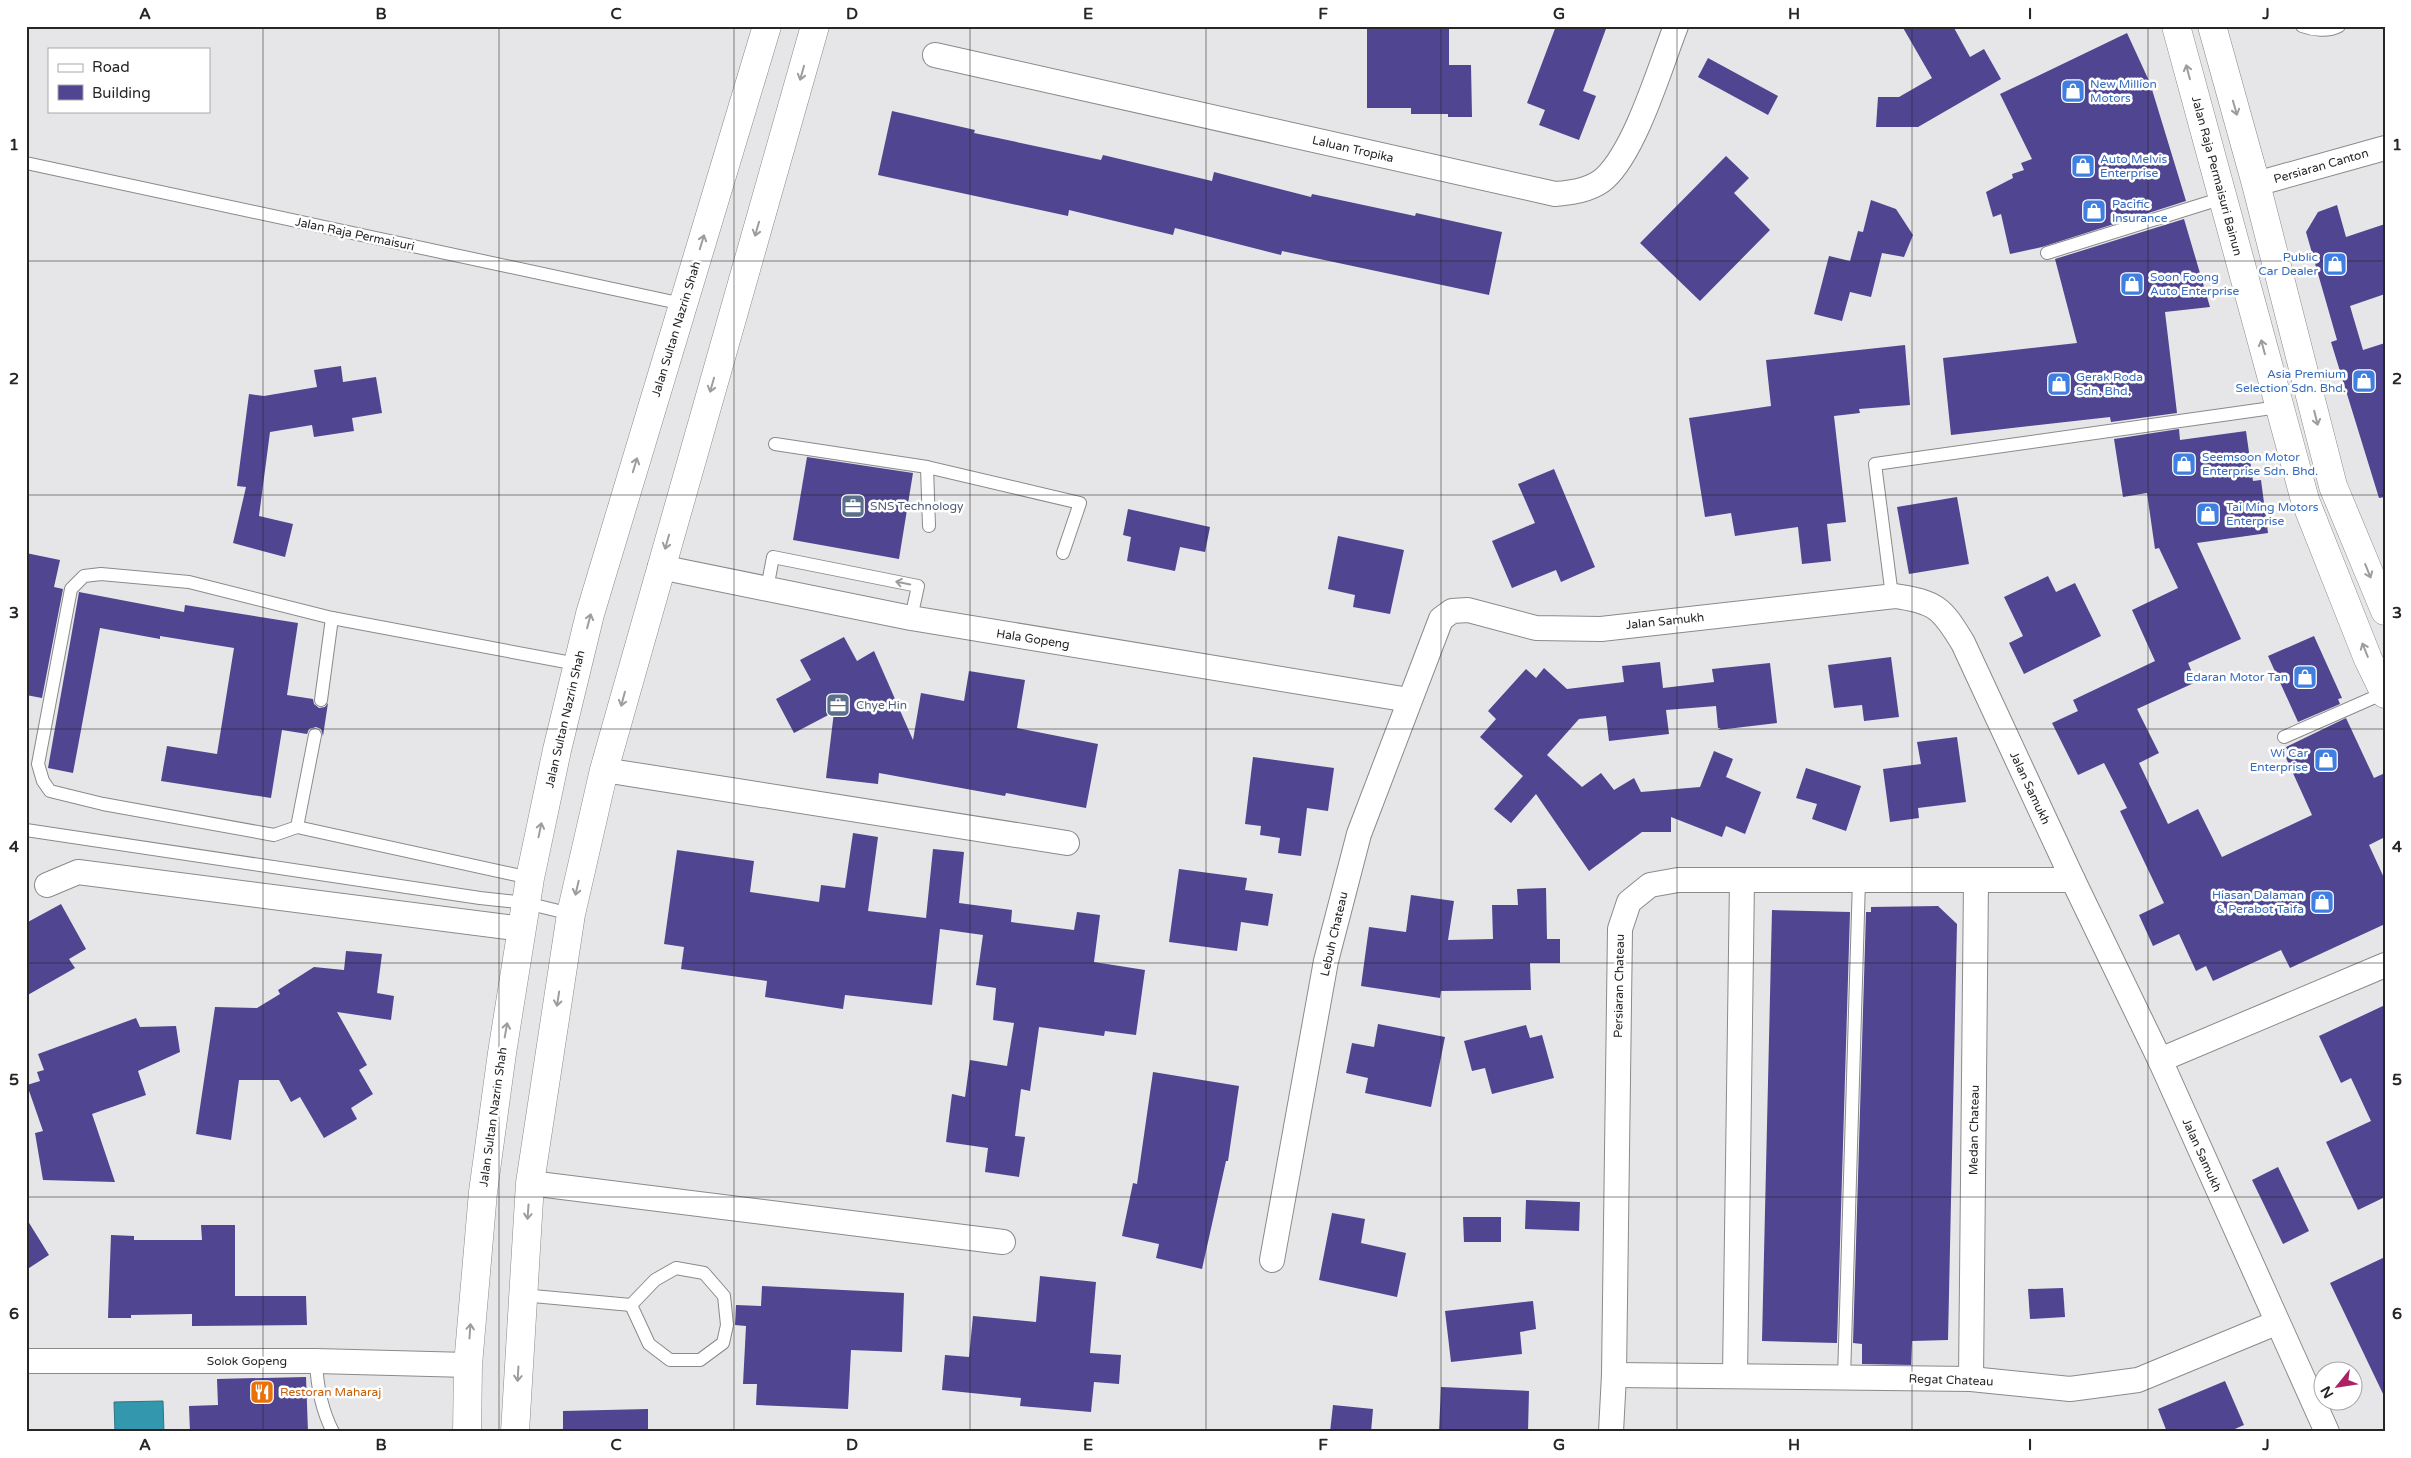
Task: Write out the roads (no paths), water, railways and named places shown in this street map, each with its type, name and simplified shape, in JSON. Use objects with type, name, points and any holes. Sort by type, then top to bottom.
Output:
[{"type":"main road","name":"Jalan Sultan Nazrin Shah","points":[[467,1432],[468,1364],[483,1192],[502,1053],[526,903],[577,664],[767,26]]},
{"type":"main road","points":[[515,1432],[530,1184],[571,914],[604,770],[660,567],[815,26]]},
{"type":"main road","name":"Jalan Raja Permaisuri Bainun","points":[[2176,26],[2305,500],[2384,693]]},
{"type":"main road","points":[[2214,27],[2333,486],[2385,611]]},
{"type":"street","name":"Laluan Tropika","points":[[935,55],[1555,194],[1579,192],[1604,179],[1622,158],[1647,102],[1676,26]]},
{"type":"street","name":"Persiaran Canton","points":[[2256,184],[2385,148]]},
{"type":"street","name":"Hala Gopeng","points":[[660,567],[911,618],[1409,700]]},
{"type":"street","name":"Jalan Samukh","points":[[1442,619],[1452,611],[1468,610],[1536,628],[1601,628],[1892,596],[1923,600],[1947,616],[1963,643],[2073,880],[2160,1060],[2276,1323],[2327,1432]]},
{"type":"street","name":"Lebuh Chateau","points":[[1272,1260],[1326,961],[1359,834],[1409,700],[1442,619]]},
{"type":"street","points":[[604,770],[1067,843]]},
{"type":"street","points":[[47,885],[78,872],[526,903]]},
{"type":"street","name":"Persiaran Chateau","points":[[1611,1432],[1614,1375],[1620,928],[1629,902],[1650,885],[1678,880],[2073,880]]},
{"type":"street","points":[[1735,1376],[1742,880]]},
{"type":"street","name":"Medan Chateau","points":[[1971,1379],[1976,880]]},
{"type":"street","points":[[2160,1060],[2385,965]]},
{"type":"street","points":[[530,1184],[1003,1242]]},
{"type":"street","name":"Regat Chateau","points":[[1614,1375],[1971,1379],[2070,1389],[2138,1380],[2276,1323]]},
{"type":"street","name":"Solok Gopeng","points":[[26,1360],[316,1360],[468,1364]]},
{"type":"lane","points":[[2302,26],[2310,29],[2333,30],[2339,26]]},
{"type":"lane","name":"Jalan Raja Permaisuri","points":[[26,163],[683,304]]},
{"type":"lane","points":[[2047,253],[2223,198]]},
{"type":"lane","points":[[1892,596],[1875,464],[2279,407]]},
{"type":"lane","points":[[775,444],[927,468],[1080,503],[1063,553]]},
{"type":"lane","points":[[927,468],[929,526]]},
{"type":"lane","points":[[767,589],[773,557],[918,586],[911,618]]},
{"type":"lane","points":[[571,914],[526,903],[297,827],[274,835],[103,804],[50,791],[43,781],[38,764],[71,589],[84,576],[101,574],[189,582],[332,618],[577,664]]},
{"type":"lane","points":[[321,700],[332,618]]},
{"type":"lane","points":[[2284,737],[2384,693]]},
{"type":"lane","points":[[297,827],[315,735]]},
{"type":"lane","points":[[26,830],[480,898],[526,903]]},
{"type":"lane","points":[[1844,1378],[1859,880]]},
{"type":"lane","points":[[676,1268],[704,1273],[724,1296],[728,1325],[724,1343],[700,1360],[670,1360],[649,1344],[631,1305],[655,1280],[676,1268]]},
{"type":"lane","points":[[522,1295],[631,1305]]},
{"type":"lane","points":[[316,1360],[316,1387],[326,1418],[333,1432]]},
{"type":"water","points":[[163,1401],[164,1432],[115,1432],[114,1402]]},
{"type":"place","name":"New Million Motors","points":[[2073,91]]},
{"type":"place","name":"Auto Melvis Enterprise","points":[[2083,166]]},
{"type":"place","name":"Pacific Insurance","points":[[2094,211]]},
{"type":"place","name":"Public Car Dealer","points":[[2335,264]]},
{"type":"place","name":"Soon Foong Auto Enterprise","points":[[2132,284]]},
{"type":"place","name":"Asia Premium Selection Sdn. Bhd.","points":[[2364,381]]},
{"type":"place","name":"Gerak Roda Sdn. Bhd.","points":[[2059,384]]},
{"type":"place","name":"Seemsoon Motor Enterprise Sdn. Bhd.","points":[[2184,464]]},
{"type":"place","name":"SNS Technology","points":[[853,506]]},
{"type":"place","name":"Tai Ming Motors Enterprise","points":[[2208,514]]},
{"type":"place","name":"Edaran Motor Tan","points":[[2305,677]]},
{"type":"place","name":"Chye Hin","points":[[838,705]]},
{"type":"place","name":"Wi Car Enterprise","points":[[2326,760]]},
{"type":"place","name":"Hiasan Dalaman & Perabot Taifa","points":[[2322,902]]},
{"type":"place","name":"Restoran Maharaj","points":[[262,1392]]}]
